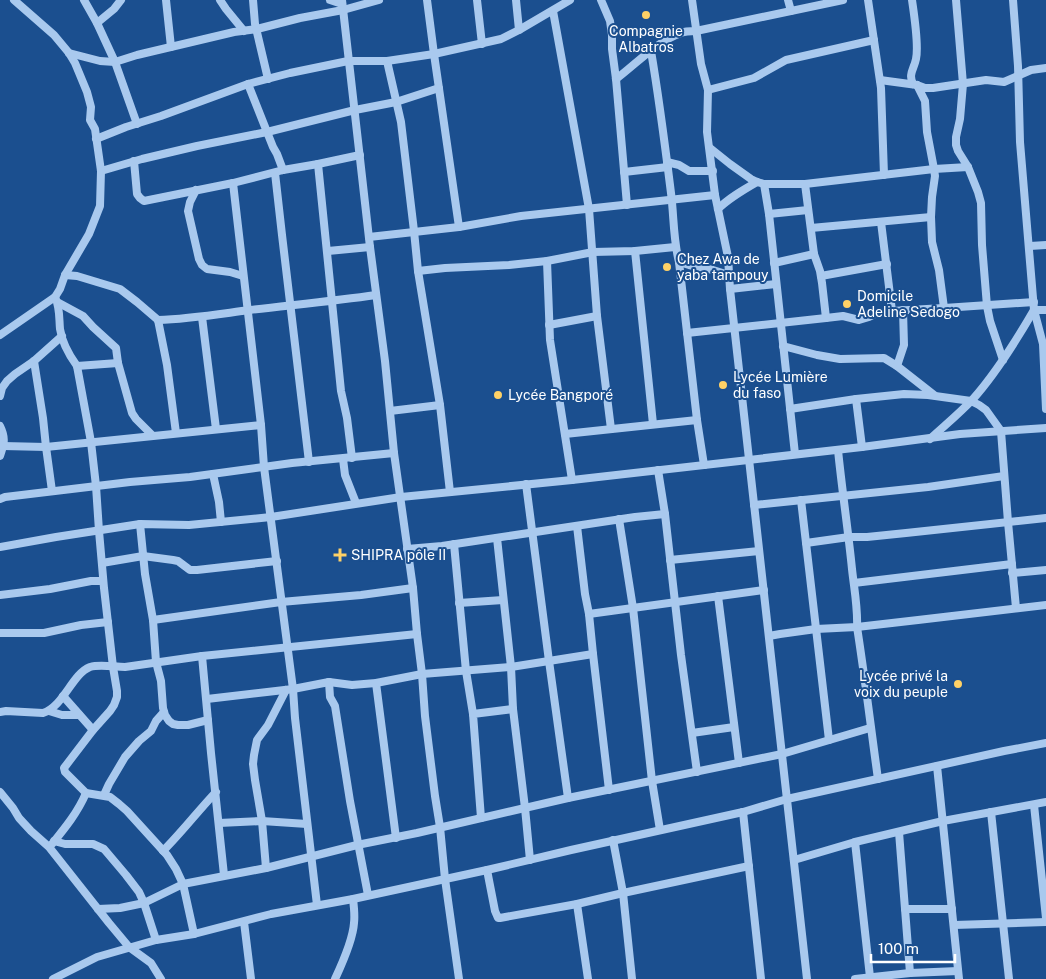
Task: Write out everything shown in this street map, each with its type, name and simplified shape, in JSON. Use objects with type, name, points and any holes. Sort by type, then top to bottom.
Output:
[{"type":"street","points":[[14,0],[54,35],[75,63],[91,107],[90,120],[95,129],[101,171],[100,206],[89,234],[65,275],[57,300],[62,336],[70,356],[77,366],[91,442],[103,580],[117,697],[110,711],[92,730],[64,768],[65,772],[86,792],[110,797],[127,811],[163,851],[176,869],[183,884],[194,934]]},
{"type":"street","points":[[84,0],[115,62],[137,124]]},
{"type":"street","points":[[97,23],[114,9],[121,0]]},
{"type":"street","points":[[166,0],[171,47]]},
{"type":"street","points":[[220,0],[244,31]]},
{"type":"street","points":[[253,0],[268,79]]},
{"type":"street","points":[[330,0],[342,5]]},
{"type":"street","points":[[69,53],[100,61],[115,62],[171,47],[257,29],[342,5],[379,0]]},
{"type":"street","points":[[427,0],[459,227]]},
{"type":"street","points":[[477,0],[482,44]]},
{"type":"street","points":[[516,0],[519,30]]},
{"type":"street","points":[[96,138],[248,84],[290,73],[348,61],[386,61],[434,54],[501,39],[570,0]]},
{"type":"street","points":[[601,0],[610,21],[627,205]]},
{"type":"street","points":[[692,0],[701,64],[708,90],[707,132],[715,195],[728,258],[734,328],[807,979]]},
{"type":"street","points":[[788,0],[791,11]]},
{"type":"street","points":[[616,79],[651,51],[682,32],[696,31],[842,0]]},
{"type":"street","points":[[868,0],[882,88],[884,174]]},
{"type":"street","points":[[912,0],[916,60],[910,76],[925,101],[935,176],[931,217],[932,242],[939,270],[944,308]]},
{"type":"street","points":[[956,0],[963,84],[956,145],[968,167],[981,202],[987,306],[1003,360]]},
{"type":"street","points":[[1013,0],[1020,142],[1034,310],[1042,344],[1046,409]]},
{"type":"street","points":[[342,5],[385,361],[394,453],[413,588],[425,716],[459,979]]},
{"type":"street","points":[[553,11],[589,209],[597,316],[611,429]]},
{"type":"street","points":[[708,90],[754,78],[786,60],[874,40]]},
{"type":"street","points":[[651,51],[668,164],[675,247],[704,465]]},
{"type":"street","points":[[386,61],[401,122],[418,272],[440,404],[450,492]]},
{"type":"street","points":[[880,80],[930,88],[986,80],[1004,82],[1031,70],[1046,68]]},
{"type":"street","points":[[248,84],[267,132],[279,171],[291,305],[309,462]]},
{"type":"street","points":[[101,171],[197,146],[396,102],[439,88]]},
{"type":"street","points":[[710,148],[730,164],[761,183],[769,214],[795,454]]},
{"type":"street","points":[[134,161],[137,194],[144,201],[360,154]]},
{"type":"street","points":[[318,164],[341,391],[347,418],[352,458]]},
{"type":"street","points":[[624,172],[668,164],[679,165],[689,171],[713,171]]},
{"type":"street","points":[[718,209],[743,190],[761,183],[805,184],[884,174],[968,167]]},
{"type":"street","points":[[233,183],[264,467],[287,647],[289,690],[295,718],[317,905]]},
{"type":"street","points":[[805,184],[814,254],[821,276],[826,318]]},
{"type":"street","points":[[196,190],[188,211],[202,265],[207,269],[243,276]]},
{"type":"street","points":[[369,237],[459,227],[521,216],[715,195]]},
{"type":"street","points":[[769,214],[808,210]]},
{"type":"street","points":[[811,228],[931,217]]},
{"type":"street","points":[[882,222],[892,311]]},
{"type":"street","points":[[1030,246],[1046,245]]},
{"type":"street","points":[[328,251],[370,247]]},
{"type":"street","points":[[418,272],[445,268],[509,265],[593,252],[635,251],[675,247]]},
{"type":"street","points":[[635,251],[653,424]]},
{"type":"street","points":[[774,263],[814,254]]},
{"type":"street","points":[[548,260],[550,340],[572,480]]},
{"type":"street","points":[[678,262],[729,275]]},
{"type":"street","points":[[821,276],[886,264]]},
{"type":"street","points":[[65,275],[77,276],[120,289],[158,320],[168,365],[176,433]]},
{"type":"street","points":[[730,289],[776,284]]},
{"type":"street","points":[[158,320],[202,317],[376,295]]},
{"type":"street","points":[[0,335],[57,300]]},
{"type":"street","points":[[57,300],[83,316],[114,345],[117,350],[118,363],[132,414],[152,436]]},
{"type":"street","points":[[687,333],[843,316],[859,320],[869,318],[877,313],[903,310],[1034,302]]},
{"type":"street","points":[[897,366],[904,345],[903,310]]},
{"type":"street","points":[[1034,310],[1046,310]]},
{"type":"street","points":[[930,438],[971,401],[1003,360],[1034,310]]},
{"type":"street","points":[[549,325],[597,316]]},
{"type":"street","points":[[202,317],[216,429]]},
{"type":"street","points":[[0,396],[2,388],[7,381],[34,361],[62,336]]},
{"type":"street","points":[[783,346],[830,357],[850,359],[884,358],[934,395]]},
{"type":"street","points":[[34,361],[52,491]]},
{"type":"street","points":[[77,366],[118,363]]},
{"type":"street","points":[[790,409],[904,394],[934,395],[971,401],[986,410],[1001,431],[1016,608]]},
{"type":"street","points":[[856,399],[862,447]]},
{"type":"street","points":[[390,411],[440,404]]},
{"type":"street","points":[[565,434],[697,420]]},
{"type":"street","points":[[4,446],[46,447],[260,425]]},
{"type":"street","points":[[0,426],[4,446],[0,456]]},
{"type":"street","points":[[0,547],[140,524],[189,524],[271,517],[401,497],[572,480],[838,450],[960,434],[1046,428]]},
{"type":"street","points":[[838,450],[854,583],[857,627],[878,779]]},
{"type":"street","points":[[0,499],[52,491],[394,453]]},
{"type":"street","points":[[343,459],[345,475],[356,504]]},
{"type":"street","points":[[658,470],[697,772]]},
{"type":"street","points":[[213,474],[221,522]]},
{"type":"street","points":[[754,505],[928,487],[1004,476]]},
{"type":"street","points":[[526,484],[568,798]]},
{"type":"street","points":[[801,500],[829,740]]},
{"type":"street","points":[[407,548],[454,544],[664,514]]},
{"type":"street","points":[[806,543],[849,537],[887,535],[1046,518]]},
{"type":"street","points":[[619,519],[633,608],[652,781],[660,830]]},
{"type":"street","points":[[140,524],[145,574],[153,620],[156,662],[161,681],[164,712],[169,721],[178,726],[208,720]]},
{"type":"street","points":[[577,526],[609,790]]},
{"type":"street","points":[[497,538],[513,709],[530,860]]},
{"type":"street","points":[[454,544],[472,714],[480,818]]},
{"type":"street","points":[[670,560],[759,551]]},
{"type":"street","points":[[102,563],[143,556],[178,561],[190,570],[197,570],[277,561]]},
{"type":"street","points":[[854,583],[1012,568],[1046,570]]},
{"type":"street","points":[[0,594],[50,589],[103,580]]},
{"type":"street","points":[[153,620],[281,602],[413,588]]},
{"type":"street","points":[[589,614],[764,590]]},
{"type":"street","points":[[718,596],[739,763]]},
{"type":"street","points":[[459,603],[503,600]]},
{"type":"street","points":[[769,636],[1046,604]]},
{"type":"street","points":[[0,633],[44,633],[81,625],[108,622]]},
{"type":"street","points":[[0,712],[43,713],[49,711],[79,675],[86,669],[100,665],[125,667],[202,656],[416,634]]},
{"type":"street","points":[[206,699],[289,690],[328,682],[352,685],[376,683],[422,674],[510,667],[592,654]]},
{"type":"street","points":[[202,656],[224,875]]},
{"type":"street","points":[[328,682],[330,697],[335,706],[368,895]]},
{"type":"street","points":[[376,683],[396,838]]},
{"type":"street","points":[[266,868],[262,821],[253,764],[254,754],[257,740],[289,690]]},
{"type":"street","points":[[63,696],[92,730]]},
{"type":"street","points":[[472,714],[513,709]]},
{"type":"street","points":[[49,711],[62,715],[80,715]]},
{"type":"street","points":[[104,795],[125,758],[164,712]]},
{"type":"street","points":[[692,733],[734,727]]},
{"type":"street","points":[[98,910],[144,903],[183,884],[311,858],[358,845],[568,798],[782,754],[870,728]]},
{"type":"street","points":[[53,979],[96,957],[156,940],[194,934],[271,914],[353,899],[488,870],[743,812],[787,799],[1004,750],[1046,743]]},
{"type":"street","points":[[855,979],[910,973],[958,975],[937,766]]},
{"type":"street","points":[[0,792],[30,831],[51,844],[98,910],[130,947],[151,964],[161,979]]},
{"type":"street","points":[[51,844],[70,823],[81,806],[86,792]]},
{"type":"street","points":[[163,851],[216,792]]},
{"type":"street","points":[[794,860],[855,842],[943,822],[1046,802]]},
{"type":"street","points":[[954,924],[1046,920],[1034,805]]},
{"type":"street","points":[[743,812],[761,979]]},
{"type":"street","points":[[991,812],[1009,979]]},
{"type":"street","points":[[219,823],[262,821],[307,824]]},
{"type":"street","points":[[899,832],[910,973]]},
{"type":"street","points":[[614,840],[623,893],[632,979]]},
{"type":"street","points":[[855,842],[870,977]]},
{"type":"street","points":[[51,844],[93,844],[104,849],[139,892],[156,940]]},
{"type":"street","points":[[488,870],[495,911],[498,918],[577,904],[749,866]]},
{"type":"street","points":[[335,979],[353,930],[353,899]]},
{"type":"street","points":[[577,904],[588,979]]},
{"type":"street","points":[[905,909],[952,909]]},
{"type":"street","points":[[244,922],[252,979]]},
{"type":"place","name":"Compagnie Albatros","points":[[646,15]]},
{"type":"place","name":"Chez Awa de yaba tampouy","points":[[667,267]]},
{"type":"place","name":"Domicile Adeline Sedogo","points":[[847,304]]},
{"type":"place","name":"Lycée Lumière du faso","points":[[723,385]]},
{"type":"place","name":"Lycée Bangporé","points":[[498,395]]},
{"type":"place","name":"SHIPRA pôle II","points":[[340,555]]},
{"type":"place","name":"Lycée privé la voix du peuple","points":[[958,684]]}]
